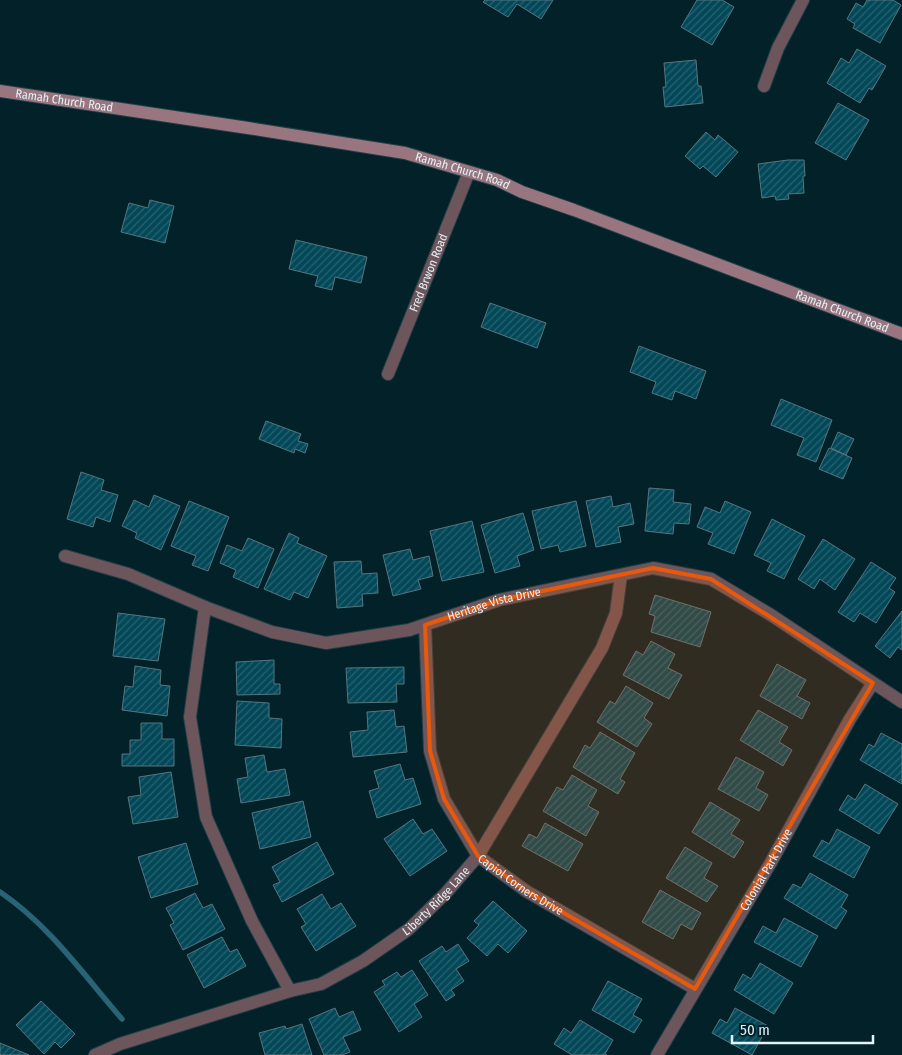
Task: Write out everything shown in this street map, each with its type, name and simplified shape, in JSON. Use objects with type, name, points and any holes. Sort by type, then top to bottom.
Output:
[{"type":"main road","name":"Ramah Church Road","points":[[0,91],[405,153],[497,180],[522,192],[902,334]]},
{"type":"street","points":[[764,86],[778,48],[803,0]]},
{"type":"street","name":"Fred Brwon Road","points":[[388,374],[469,172]]},
{"type":"street","name":"Heritage Vista Drive","points":[[65,556],[128,574],[205,607],[272,632],[326,643],[409,630],[499,600],[653,568],[711,579],[771,615],[902,702]]},
{"type":"street","name":"Liberty Ridge Lane","points":[[95,1055],[120,1044],[290,991],[321,984],[363,961],[409,929],[445,894],[478,856],[602,648],[616,613],[621,575]]},
{"type":"street","points":[[205,607],[190,717],[206,817],[252,921],[290,991]]},
{"type":"street","name":"Capiol Corners Drive","points":[[425,624],[430,751],[444,798],[478,856],[526,891],[695,989]]},
{"type":"street","name":"Colonial Park Drive","points":[[658,1055],[770,864],[850,719],[873,683]]},
{"type":"highlighted area","points":[[653,568],[711,579],[873,683],[695,989],[526,891],[478,856],[444,799],[430,751],[425,625],[499,600]]},
{"type":"building","points":[[485,0],[553,0],[541,19],[517,4],[508,17],[483,2]]},
{"type":"building","points":[[697,0],[722,0],[734,7],[712,45],[681,27]]},
{"type":"building","points":[[867,0],[893,0],[901,5],[880,43],[853,28],[855,24],[847,19],[856,3],[863,7]]},
{"type":"building","points":[[857,49],[886,66],[872,90],[869,88],[860,103],[827,83],[841,58],[849,63]]},
{"type":"building","points":[[696,60],[698,86],[701,86],[703,103],[665,107],[663,87],[666,87],[664,63]]},
{"type":"building","points":[[838,103],[869,120],[846,160],[815,143]]},
{"type":"building","points":[[706,132],[715,140],[718,135],[738,152],[716,177],[703,166],[700,169],[685,156]]},
{"type":"building","points":[[804,160],[804,193],[788,194],[789,199],[776,200],[775,196],[762,198],[758,164]]},
{"type":"building","points":[[150,200],[174,206],[165,243],[121,232],[129,203],[148,208]]},
{"type":"building","points":[[296,240],[367,257],[361,283],[335,277],[332,290],[315,286],[318,276],[289,269]]},
{"type":"building","points":[[490,303],[546,323],[537,348],[481,327]]},
{"type":"building","points":[[639,346],[706,371],[696,399],[675,391],[672,400],[652,393],[656,382],[630,372]]},
{"type":"building","points":[[781,399],[832,420],[816,462],[797,455],[804,438],[771,425]]},
{"type":"building","points":[[266,421],[301,434],[298,441],[308,444],[305,453],[295,449],[294,453],[259,439]]},
{"type":"building","points":[[838,432],[854,439],[846,455],[831,448]]},
{"type":"building","points":[[829,448],[852,458],[843,479],[819,469]]},
{"type":"building","points":[[81,472],[104,480],[101,490],[118,495],[110,522],[96,517],[93,527],[67,519]]},
{"type":"building","points":[[649,488],[674,490],[673,502],[691,504],[689,524],[674,523],[673,534],[645,531]]},
{"type":"building","points":[[154,495],[180,506],[161,550],[135,538],[137,533],[122,526],[134,500],[149,507]]},
{"type":"building","points":[[611,496],[613,507],[630,503],[634,524],[618,527],[621,542],[596,547],[586,501]]},
{"type":"building","points":[[189,501],[229,517],[208,571],[192,565],[196,556],[171,546]]},
{"type":"building","points":[[576,501],[586,546],[560,552],[558,545],[541,549],[532,511]]},
{"type":"building","points":[[725,501],[751,512],[734,554],[708,544],[713,533],[697,527],[705,507],[720,513]]},
{"type":"building","points":[[523,513],[534,550],[517,556],[520,566],[495,573],[481,525]]},
{"type":"building","points":[[772,519],[805,536],[784,579],[767,571],[771,563],[754,555]]},
{"type":"building","points":[[472,521],[484,572],[442,581],[430,531]]},
{"type":"building","points":[[289,533],[299,538],[297,543],[327,556],[308,598],[294,592],[290,600],[264,589]]},
{"type":"building","points":[[248,538],[274,549],[258,588],[233,577],[236,570],[220,563],[227,545],[242,551]]},
{"type":"building","points":[[823,539],[855,559],[835,590],[820,579],[814,589],[798,579]]},
{"type":"building","points":[[410,549],[413,560],[429,556],[433,576],[418,580],[421,589],[393,596],[383,555]]},
{"type":"building","points":[[361,561],[362,574],[377,573],[378,593],[362,594],[363,606],[337,608],[334,562]]},
{"type":"building","points":[[871,562],[896,578],[889,588],[895,592],[876,623],[860,613],[854,622],[838,612]]},
{"type":"building","points":[[655,595],[711,612],[700,647],[651,632],[655,616],[649,614]]},
{"type":"building","points":[[902,611],[902,650],[898,647],[890,658],[875,646]]},
{"type":"building","points":[[118,613],[165,619],[158,661],[113,656]]},
{"type":"building","points":[[651,641],[675,654],[668,668],[682,675],[669,699],[623,675],[636,651],[643,655]]},
{"type":"building","points":[[274,660],[274,684],[280,684],[280,694],[237,695],[236,662]]},
{"type":"building","points":[[777,664],[806,680],[797,696],[810,703],[802,719],[760,696]]},
{"type":"building","points":[[135,666],[161,670],[160,685],[170,686],[167,716],[122,710],[125,686],[133,687]]},
{"type":"building","points":[[404,667],[404,684],[396,684],[397,702],[348,703],[346,668]]},
{"type":"building","points":[[626,686],[653,703],[644,718],[652,724],[637,747],[597,722],[610,701],[615,704]]},
{"type":"building","points":[[237,701],[269,703],[269,718],[282,719],[281,748],[235,745]]},
{"type":"building","points":[[394,710],[396,727],[404,726],[407,752],[353,757],[350,732],[368,730],[367,712]]},
{"type":"building","points":[[758,710],[788,727],[779,742],[792,750],[783,766],[740,740]]},
{"type":"building","points":[[141,723],[162,723],[162,739],[174,739],[174,766],[122,766],[122,754],[130,754],[130,740],[141,740]]},
{"type":"building","points":[[600,732],[635,753],[620,779],[625,782],[618,794],[573,767],[585,745],[590,748]]},
{"type":"building","points":[[881,733],[902,744],[902,784],[860,760],[869,744],[874,747]]},
{"type":"building","points":[[264,755],[267,772],[285,769],[290,795],[241,803],[237,779],[248,777],[245,758]]},
{"type":"building","points":[[736,757],[764,772],[756,788],[768,795],[759,811],[718,789]]},
{"type":"building","points":[[400,764],[405,780],[413,778],[421,804],[377,818],[369,791],[379,788],[374,771]]},
{"type":"building","points":[[171,772],[178,817],[133,824],[128,797],[141,795],[139,777]]},
{"type":"building","points":[[572,775],[597,790],[588,806],[599,812],[586,836],[543,811],[557,787],[563,790]]},
{"type":"building","points":[[865,784],[898,804],[879,834],[839,810],[848,795],[855,800]]},
{"type":"building","points":[[303,801],[311,837],[260,849],[252,813]]},
{"type":"building","points":[[710,802],[740,820],[731,834],[744,842],[734,858],[692,832]]},
{"type":"building","points":[[413,819],[423,834],[432,829],[447,851],[410,876],[384,839]]},
{"type":"building","points":[[545,823],[583,844],[568,871],[522,846],[529,834],[537,838]]},
{"type":"building","points":[[837,829],[870,847],[854,878],[813,856],[822,840],[829,844]]},
{"type":"building","points":[[317,842],[334,874],[282,902],[273,885],[280,882],[272,867]]},
{"type":"building","points":[[186,843],[198,884],[151,898],[138,857]]},
{"type":"building","points":[[685,847],[712,863],[704,878],[718,886],[707,902],[666,878]]},
{"type":"building","points":[[810,873],[848,895],[841,907],[847,911],[836,929],[784,898],[793,884],[801,888]]},
{"type":"building","points":[[660,890],[701,913],[692,930],[681,924],[673,939],[642,922]]},
{"type":"building","points":[[195,893],[203,908],[212,904],[225,929],[183,950],[170,925],[174,923],[166,908]]},
{"type":"building","points":[[322,894],[331,909],[341,903],[356,926],[316,951],[301,927],[306,924],[297,909]]},
{"type":"building","points":[[493,901],[527,931],[508,953],[498,944],[487,956],[467,938],[479,925],[474,921]]},
{"type":"building","points":[[784,918],[818,936],[801,967],[754,942],[763,926],[776,933]]},
{"type":"building","points":[[222,937],[230,952],[237,949],[246,966],[204,988],[187,955]]},
{"type":"building","points":[[458,944],[469,961],[456,969],[464,981],[451,990],[455,995],[446,1001],[419,961],[442,946],[446,952]]},
{"type":"building","points":[[760,963],[793,983],[774,1014],[734,990],[743,974],[751,979]]},
{"type":"building","points":[[412,970],[428,995],[414,1004],[422,1017],[399,1032],[374,992],[385,985],[382,981],[397,972],[401,977]]},
{"type":"building","points":[[608,981],[642,999],[633,1015],[642,1020],[634,1033],[592,1010]]},
{"type":"building","points":[[41,1001],[75,1034],[61,1048],[55,1042],[44,1054],[16,1025]]},
{"type":"building","points":[[335,1008],[339,1017],[353,1011],[361,1030],[343,1037],[350,1052],[342,1055],[324,1055],[309,1019]]},
{"type":"building","points":[[735,1008],[768,1026],[752,1055],[712,1033],[720,1019],[727,1023]]},
{"type":"building","points":[[580,1020],[613,1040],[605,1054],[607,1055],[572,1055],[554,1044],[564,1028],[571,1033]]},
{"type":"building","points":[[302,1024],[312,1055],[265,1055],[259,1033],[285,1026],[286,1029]]},
{"type":"building","points":[[0,1043],[29,1055],[0,1055]]},
{"type":"waterway","points":[[0,892],[18,905],[50,935],[122,1019]]}]
